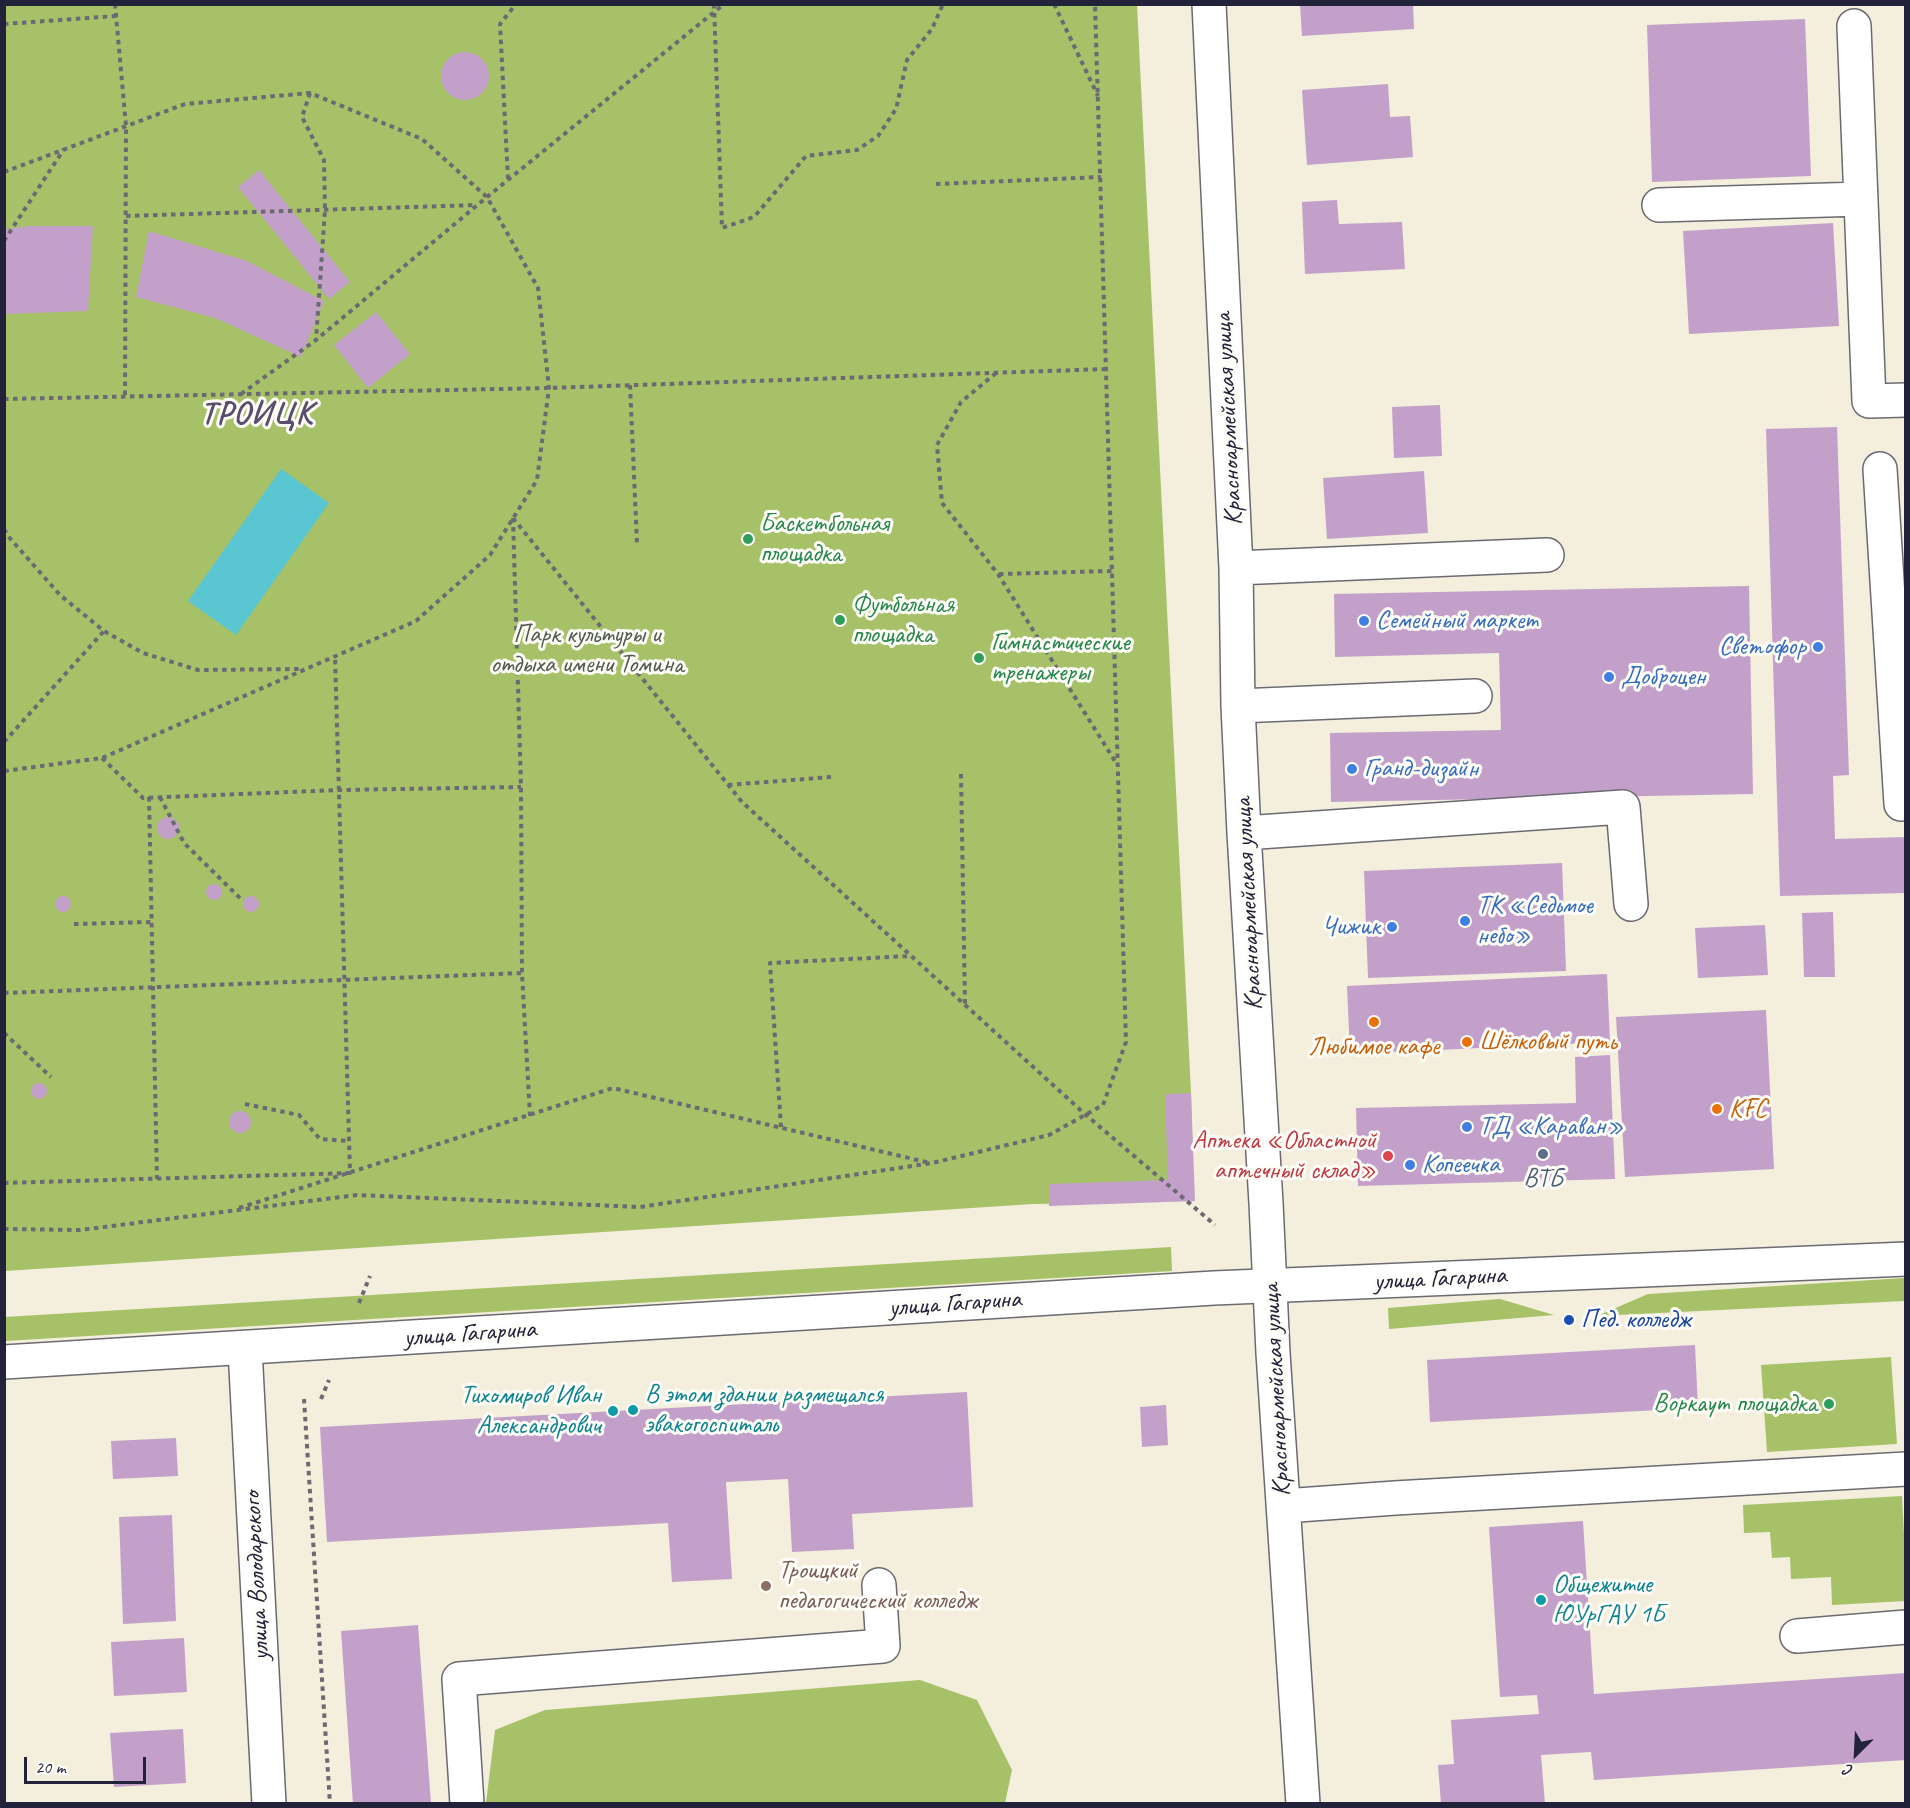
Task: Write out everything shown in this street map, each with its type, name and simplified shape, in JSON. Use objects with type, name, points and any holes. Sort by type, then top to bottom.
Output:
[{"type":"street","name":"Красноармейская улица","points":[[1209,4],[1236,568],[1238,706],[1244,833],[1273,1353],[1303,1803]]},
{"type":"street","points":[[1854,26],[1869,401],[1905,400]]},
{"type":"street","points":[[1659,205],[1861,200]]},
{"type":"street","points":[[1880,469],[1898,627],[1900,804]]},
{"type":"street","points":[[1236,568],[1547,555]]},
{"type":"street","points":[[1238,706],[1475,696]]},
{"type":"street","points":[[1244,833],[1623,807],[1631,904]]},
{"type":"street","name":"улица Гагарина","points":[[4,1362],[1271,1286],[1905,1258]]},
{"type":"street","name":"улица Володарского","points":[[245,1349],[269,1803]]},
{"type":"street","points":[[1284,1506],[1395,1497],[1905,1469]]},
{"type":"street","points":[[467,1803],[459,1679],[883,1646],[879,1585]]},
{"type":"street","points":[[1797,1636],[1905,1627]]},
{"type":"path","points":[[115,4],[126,126],[125,397]]},
{"type":"path","points":[[508,179],[501,24],[516,4]]},
{"type":"path","points":[[714,4],[722,228],[754,217],[806,156],[857,150],[878,136],[896,110],[908,60],[932,29],[943,4]]},
{"type":"path","points":[[241,394],[316,340],[476,205],[724,4]]},
{"type":"path","points":[[1054,4],[1098,97]]},
{"type":"path","points":[[4,1228],[80,1230],[357,1195],[640,1207],[932,1163],[1048,1135],[1103,1105],[1126,1042],[1095,4]]},
{"type":"path","points":[[4,24],[116,16]]},
{"type":"path","points":[[310,93],[302,117],[324,160],[325,210],[316,340]]},
{"type":"path","points":[[4,172],[185,104],[310,93],[422,139],[487,197],[538,288],[549,388],[537,480],[490,555],[416,621],[102,758],[4,771]]},
{"type":"path","points":[[4,241],[64,149]]},
{"type":"path","points":[[936,184],[1101,177]]},
{"type":"path","points":[[126,216],[476,205]]},
{"type":"path","points":[[4,399],[549,388],[1106,369]]},
{"type":"path","points":[[996,373],[961,402],[937,445],[942,503],[998,574],[1118,767]]},
{"type":"path","points":[[630,385],[637,543]]},
{"type":"path","points":[[513,518],[742,802],[1086,1115],[1215,1225]]},
{"type":"path","points":[[513,518],[521,787],[522,973],[530,1116]]},
{"type":"path","points":[[4,529],[60,595],[104,631],[143,653],[198,670],[306,669]]},
{"type":"path","points":[[998,574],[1112,571]]},
{"type":"path","points":[[4,742],[104,631]]},
{"type":"path","points":[[335,656],[350,1173]]},
{"type":"path","points":[[102,758],[143,798],[339,790],[521,787]]},
{"type":"path","points":[[961,774],[964,1005]]},
{"type":"path","points":[[728,785],[831,777]]},
{"type":"path","points":[[149,797],[157,1179]]},
{"type":"path","points":[[160,797],[184,843],[241,899]]},
{"type":"path","points":[[74,924],[151,922]]},
{"type":"path","points":[[780,1127],[770,963],[911,956]]},
{"type":"path","points":[[4,993],[522,973]]},
{"type":"path","points":[[4,1033],[51,1077]]},
{"type":"path","points":[[230,1211],[613,1088],[932,1163]]},
{"type":"path","points":[[245,1104],[299,1114],[320,1139],[349,1141]]},
{"type":"path","points":[[4,1183],[350,1173]]},
{"type":"path","points":[[304,1400],[330,1803]]},
{"type":"green space","name":"Парк культуры и отдыха имени Томина","points":[[5,5],[1137,5],[1191,1093],[1194,1201],[1033,1204],[5,1271]]},
{"type":"green space","points":[[1171,1247],[1172,1271],[5,1341],[5,1317]]},
{"type":"green space","points":[[1904,1278],[1904,1301],[1597,1316],[1648,1294]]},
{"type":"green space","points":[[1500,1299],[1554,1315],[1389,1329],[1388,1308]]},
{"type":"green space","name":"Воркаут площадка","points":[[1891,1357],[1897,1444],[1767,1452],[1761,1365]]},
{"type":"green space","points":[[1902,1496],[1905,1601],[1832,1605],[1831,1577],[1791,1579],[1790,1557],[1772,1558],[1770,1532],[1744,1533],[1743,1505]]},
{"type":"green space","points":[[920,1680],[977,1700],[1012,1770],[1005,1803],[486,1803],[495,1730],[545,1710]]},
{"type":"water","points":[[281,469],[329,503],[236,635],[188,601]]},
{"type":"building","points":[[1300,4],[1413,4],[1414,29],[1302,36]]},
{"type":"building","points":[[1805,19],[1811,176],[1652,182],[1647,25]]},
{"type":"building","points":[[465,52],[482,59],[489,76],[482,93],[465,100],[448,93],[441,76],[448,59]]},
{"type":"building","points":[[1388,84],[1390,117],[1410,116],[1413,157],[1307,165],[1302,90]]},
{"type":"building","points":[[259,170],[350,282],[329,299],[238,187]]},
{"type":"building","points":[[1337,200],[1339,224],[1402,222],[1405,269],[1305,274],[1302,202]]},
{"type":"building","points":[[1833,223],[1839,326],[1689,334],[1683,231]]},
{"type":"building","points":[[30,226],[93,226],[88,311],[5,314],[5,229]]},
{"type":"building","points":[[149,231],[247,261],[324,301],[301,357],[215,318],[136,297]]},
{"type":"building","points":[[376,312],[410,354],[368,388],[334,345]]},
{"type":"building","points":[[1440,405],[1442,456],[1394,458],[1392,407]]},
{"type":"building","points":[[1837,427],[1849,775],[1833,776],[1835,839],[1906,837],[1906,893],[1780,896],[1766,429]]},
{"type":"building","points":[[1424,471],[1428,533],[1327,539],[1323,478]]},
{"type":"building","points":[[1749,586],[1753,794],[1331,802],[1330,733],[1501,730],[1499,653],[1335,657],[1334,594]]},
{"type":"building","points":[[168,817],[176,820],[179,828],[176,836],[168,839],[160,836],[157,828],[160,820]]},
{"type":"building","name":"ТК «Седьмое небо»","points":[[1562,863],[1566,971],[1368,978],[1364,871]]},
{"type":"building","points":[[211,884],[217,884],[222,892],[220,898],[211,900],[206,895],[206,889]]},
{"type":"building","points":[[60,896],[66,896],[71,904],[69,910],[60,912],[55,907],[55,901]]},
{"type":"building","points":[[251,896],[257,898],[259,904],[257,910],[251,912],[245,910],[243,904],[245,898]]},
{"type":"building","points":[[1833,912],[1835,977],[1804,977],[1802,913]]},
{"type":"building","points":[[1765,925],[1768,975],[1698,978],[1695,928]]},
{"type":"building","points":[[1607,974],[1610,1042],[1350,1054],[1347,986]]},
{"type":"building","points":[[1766,1010],[1774,1169],[1625,1177],[1616,1017]]},
{"type":"building","name":"ТД «Караван»","points":[[1610,1055],[1615,1179],[1358,1186],[1356,1108],[1576,1103],[1575,1057]]},
{"type":"building","points":[[36,1083],[42,1083],[47,1091],[45,1097],[36,1099],[31,1094],[31,1088]]},
{"type":"building","points":[[1191,1093],[1195,1201],[1049,1206],[1049,1184],[1168,1180],[1165,1094]]},
{"type":"building","points":[[240,1111],[248,1114],[251,1122],[248,1130],[240,1133],[232,1130],[229,1122],[232,1114]]},
{"type":"building","points":[[1695,1345],[1698,1408],[1430,1422],[1427,1360]]},
{"type":"building","points":[[967,1392],[973,1507],[852,1514],[854,1549],[792,1552],[788,1479],[726,1482],[732,1579],[672,1582],[668,1523],[327,1542],[320,1427]]},
{"type":"building","points":[[1166,1405],[1168,1445],[1142,1447],[1140,1407]]},
{"type":"building","points":[[176,1438],[178,1476],[113,1479],[111,1441]]},
{"type":"building","points":[[172,1515],[176,1621],[123,1624],[119,1517]]},
{"type":"building","name":"Общежитие ЮУрГАУ 1Б","points":[[1583,1521],[1594,1694],[1906,1673],[1906,1760],[1594,1780],[1591,1752],[1541,1755],[1545,1804],[1441,1804],[1438,1765],[1454,1764],[1451,1720],[1539,1714],[1537,1695],[1500,1697],[1489,1527]]},
{"type":"building","points":[[418,1625],[431,1804],[353,1804],[341,1631]]},
{"type":"building","points":[[184,1638],[187,1692],[114,1696],[111,1642]]},
{"type":"building","points":[[183,1729],[186,1783],[114,1787],[110,1733]]},
{"type":"place","name":"Баскетбольная площадка","points":[[748,539]]},
{"type":"place","name":"Футбольная площадка","points":[[840,620]]},
{"type":"place","name":"Семейный маркет","points":[[1364,621]]},
{"type":"place","name":"Светофор","points":[[1818,647]]},
{"type":"place","name":"Гимнастические тренажеры","points":[[979,658]]},
{"type":"place","name":"Доброцен","points":[[1609,677]]},
{"type":"place","name":"Гранд-дизайн","points":[[1352,769]]},
{"type":"place","name":"ТК «Седьмое небо»","points":[[1465,921]]},
{"type":"place","name":"Чижик","points":[[1392,927]]},
{"type":"place","name":"Любимое кафе","points":[[1374,1022]]},
{"type":"place","name":"Шёлковый путь","points":[[1467,1042]]},
{"type":"place","name":"KFC","points":[[1717,1109]]},
{"type":"place","name":"ТД «Караван»","points":[[1467,1127]]},
{"type":"place","name":"ВТБ","points":[[1543,1154]]},
{"type":"place","name":"Аптека «Областной аптечный склад»","points":[[1388,1156]]},
{"type":"place","name":"Копеечка","points":[[1410,1165]]},
{"type":"place","name":"Пед. колледж","points":[[1569,1320]]},
{"type":"place","name":"Воркаут площадка","points":[[1829,1404]]},
{"type":"place","name":"В этом здании размещался эвакогоспиталь","points":[[633,1410]]},
{"type":"place","name":"Тихомиров Иван Александрович","points":[[613,1411]]},
{"type":"place","name":"Троицкий педагогический колледж","points":[[766,1586]]},
{"type":"place","name":"Общежитие ЮУрГАУ 1Б","points":[[1541,1600]]},
{"type":"district","name":"ТРОИЦК","points":[[257,415]]}]
